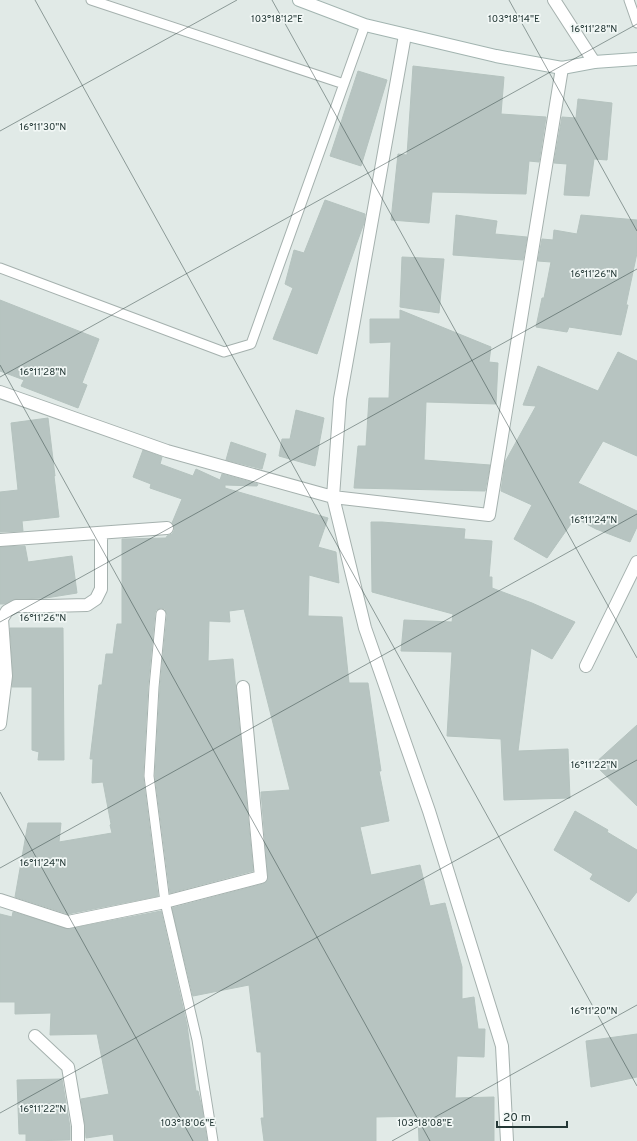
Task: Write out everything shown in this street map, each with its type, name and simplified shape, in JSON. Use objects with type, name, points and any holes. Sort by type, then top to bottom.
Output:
[{"type":"street","points":[[299,0],[365,25],[496,56],[562,68],[594,62],[637,59]]},
{"type":"street","points":[[554,0],[594,62]]},
{"type":"street","points":[[405,35],[340,399],[333,498],[365,628],[429,811],[502,1046],[507,1141]]},
{"type":"street","points":[[0,392],[168,451],[333,498],[489,515],[562,68]]},
{"type":"street","points":[[0,540],[166,528]]},
{"type":"street","points":[[0,724],[6,676],[2,619],[7,611],[16,606],[87,605],[96,599],[101,589],[101,533]]},
{"type":"street","points":[[586,666],[637,562]]},
{"type":"street","points":[[0,900],[68,922],[165,902],[261,877],[243,687]]},
{"type":"street","points":[[36,1036],[68,1067],[78,1126],[78,1141]]},
{"type":"lane","points":[[91,0],[344,84]]},
{"type":"lane","points":[[629,0],[637,23]]},
{"type":"lane","points":[[0,268],[224,352],[252,344],[365,25]]},
{"type":"lane","points":[[161,614],[154,687],[149,776],[165,902],[197,1040],[213,1141]]},
{"type":"building","points":[[413,66],[504,77],[501,114],[546,117],[539,162],[529,161],[526,194],[432,192],[429,223],[391,220],[398,154],[407,155]]},
{"type":"building","points":[[358,71],[387,80],[361,166],[330,156]]},
{"type":"building","points":[[578,99],[612,103],[607,160],[594,159],[589,196],[564,195],[567,164],[554,163],[562,117],[576,118]]},
{"type":"building","points":[[325,200],[365,214],[364,223],[317,354],[273,339],[293,288],[285,284],[294,250],[304,253]]},
{"type":"building","points":[[456,215],[497,221],[495,234],[527,237],[523,260],[453,255]]},
{"type":"building","points":[[581,215],[637,220],[637,253],[621,335],[569,327],[567,332],[536,327],[542,298],[544,298],[551,262],[538,261],[542,239],[553,240],[554,230],[577,234]]},
{"type":"building","points":[[402,257],[444,259],[439,313],[400,307]]},
{"type":"building","points":[[0,300],[99,339],[82,383],[87,385],[78,408],[21,386],[24,380],[0,371]]},
{"type":"building","points":[[400,310],[491,347],[489,362],[498,363],[496,404],[426,402],[424,460],[490,465],[485,491],[354,488],[358,446],[366,446],[369,398],[389,398],[391,342],[370,343],[370,319],[400,319]]},
{"type":"building","points":[[618,352],[637,361],[637,456],[603,441],[578,483],[637,511],[637,527],[630,542],[596,529],[575,518],[547,558],[514,539],[532,505],[501,491],[505,462],[536,406],[523,405],[538,366],[598,391]]},
{"type":"building","points":[[296,410],[324,418],[315,466],[279,456],[282,439],[290,439]]},
{"type":"building","points":[[48,418],[59,517],[22,521],[23,531],[0,532],[0,492],[18,490],[11,423]]},
{"type":"building","points":[[231,442],[266,454],[262,469],[226,460]]},
{"type":"building","points":[[143,450],[162,457],[160,464],[193,476],[196,469],[220,480],[222,474],[258,484],[257,486],[225,485],[225,488],[328,518],[318,547],[336,552],[339,583],[309,575],[308,616],[342,617],[349,683],[368,683],[381,771],[379,771],[389,821],[360,827],[371,875],[420,865],[430,906],[445,903],[462,967],[462,999],[474,997],[478,1029],[485,1029],[484,1057],[457,1056],[455,1098],[494,1097],[494,1141],[419,1141],[418,1116],[376,1117],[376,1141],[264,1141],[261,1118],[264,1118],[261,1052],[257,1052],[249,985],[193,996],[172,908],[266,882],[268,876],[261,792],[290,790],[244,609],[229,611],[230,622],[209,621],[208,661],[233,659],[253,871],[170,893],[155,776],[160,687],[167,615],[165,609],[161,608],[156,610],[155,613],[148,686],[143,776],[158,896],[68,914],[15,897],[28,823],[61,823],[59,842],[112,833],[103,782],[92,783],[93,759],[90,759],[99,685],[102,685],[106,654],[113,654],[117,624],[122,624],[122,539],[166,538],[172,534],[174,527],[172,523],[182,499],[150,488],[151,484],[133,477]]},
{"type":"building","points":[[371,522],[465,529],[464,539],[492,541],[489,577],[492,577],[492,588],[532,603],[575,622],[552,659],[531,648],[518,751],[568,749],[570,798],[504,800],[501,739],[447,736],[452,652],[401,651],[404,620],[452,622],[453,614],[372,592]]},
{"type":"building","points":[[25,546],[28,562],[72,556],[77,593],[46,598],[16,599],[5,604],[0,604],[0,547]]},
{"type":"building","points":[[10,628],[63,628],[64,760],[38,760],[39,752],[32,750],[32,687],[12,687],[13,675]]},
{"type":"building","points":[[637,725],[637,806],[594,764]]},
{"type":"building","points":[[575,811],[608,830],[607,832],[637,850],[637,892],[629,902],[590,879],[593,874],[554,850]]},
{"type":"building","points":[[161,911],[187,1025],[196,1091],[198,1091],[202,1108],[207,1141],[114,1141],[113,1134],[86,1138],[81,1099],[109,1094],[97,1034],[50,1035],[51,1013],[15,1014],[15,1002],[0,1002],[0,914],[12,917],[13,912],[69,929]]},
{"type":"building","points":[[637,1034],[637,1077],[591,1087],[586,1041]]},
{"type":"building","points":[[62,1079],[70,1127],[70,1140],[26,1141],[26,1134],[19,1134],[17,1080]]}]
